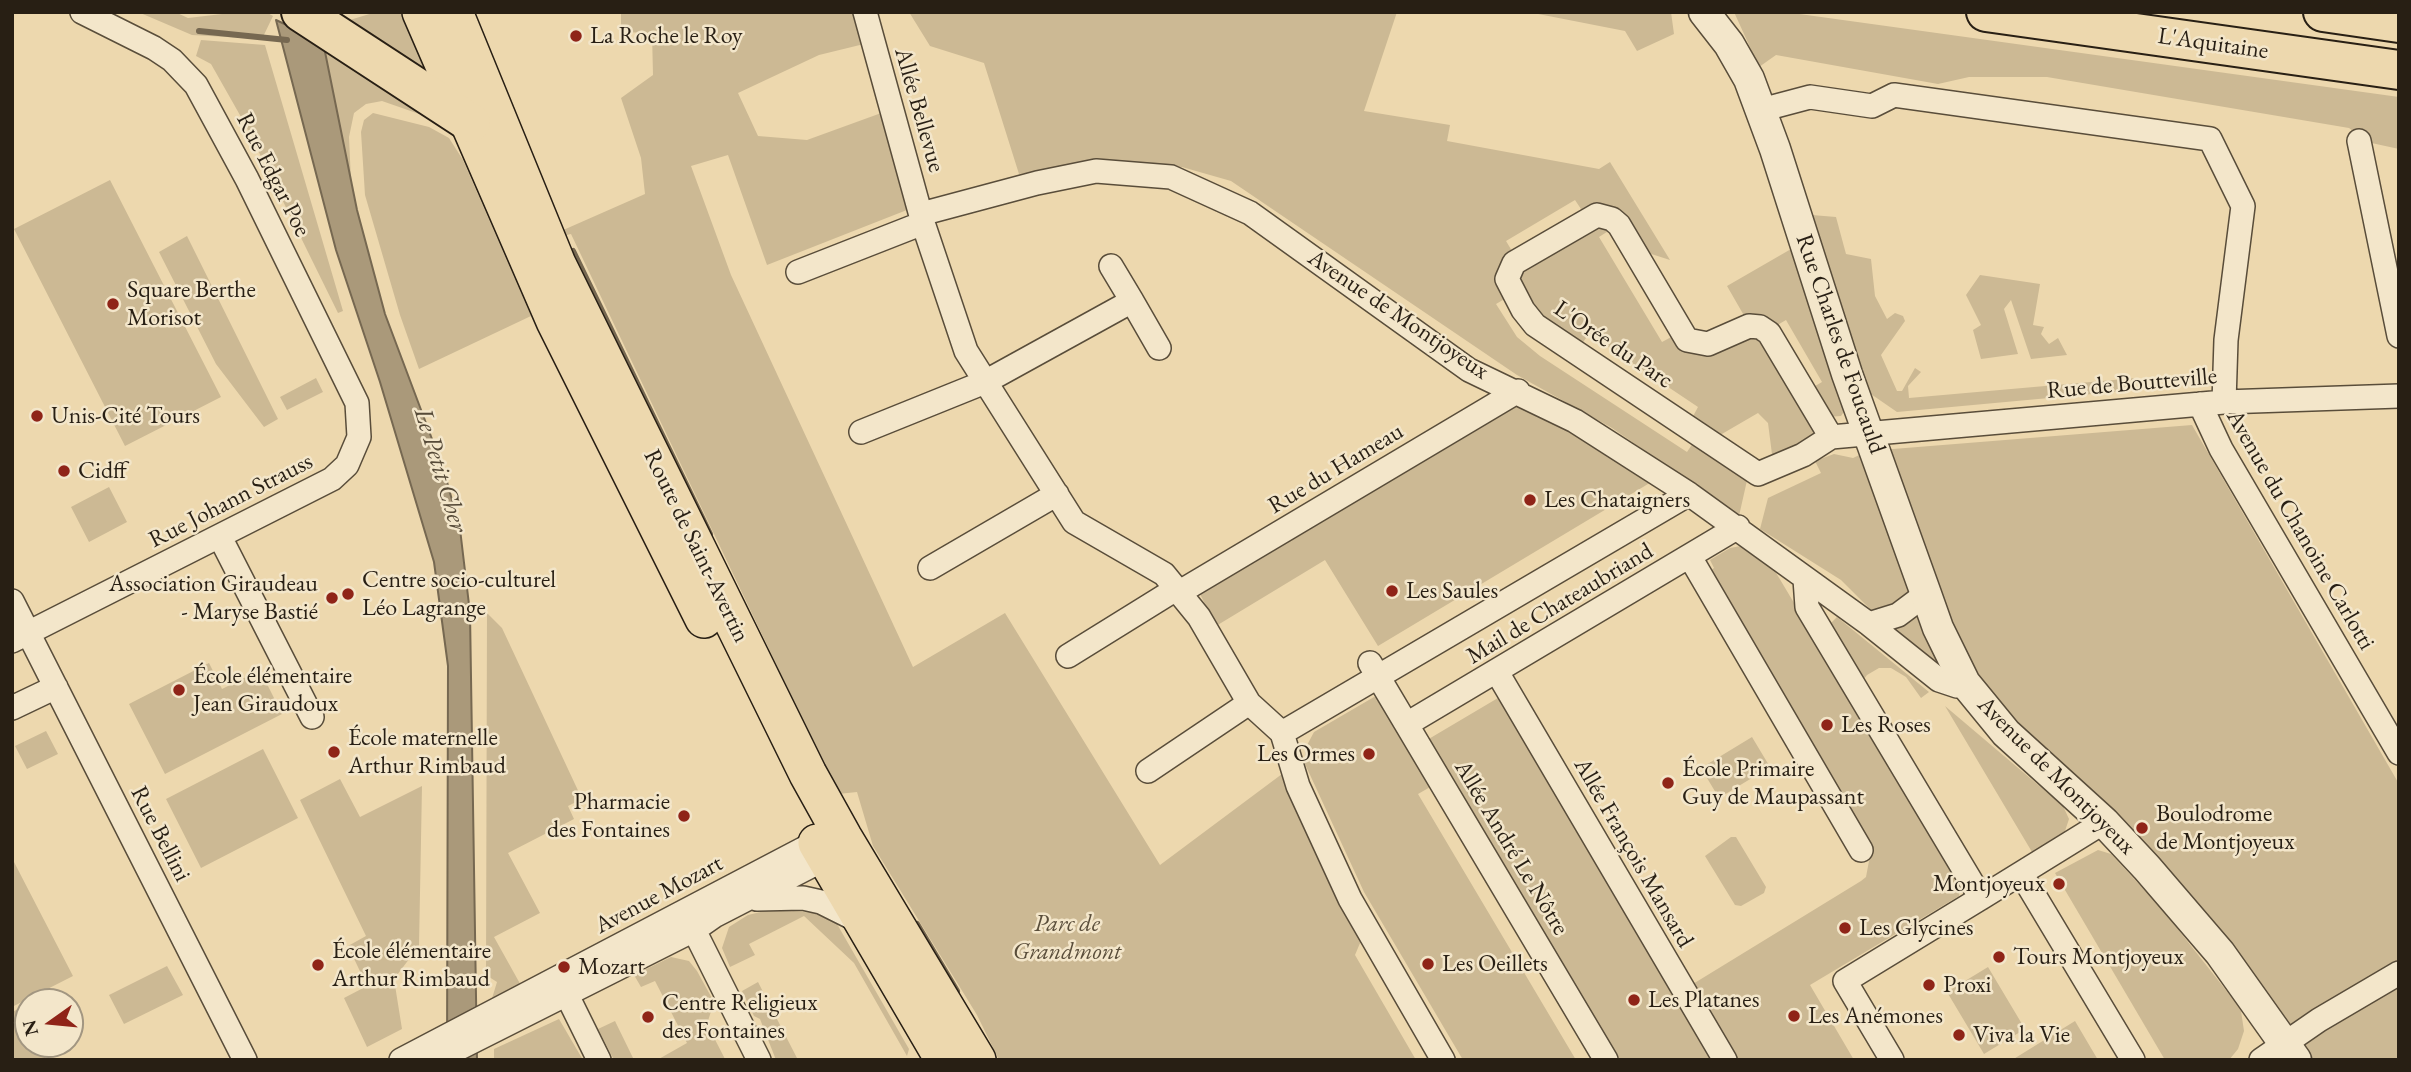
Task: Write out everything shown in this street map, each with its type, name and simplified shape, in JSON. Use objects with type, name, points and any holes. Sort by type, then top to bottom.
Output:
[{"type":"highway","points":[[301,12],[471,123]]},
{"type":"highway","name":"L'Aquitaine","points":[[1986,12],[2399,70]]},
{"type":"highway","points":[[2323,12],[2399,23]]},
{"type":"main road","name":"Route de Saint-Avertin","points":[[421,12],[555,321],[828,845],[864,924],[943,1060]]},
{"type":"main road","name":"Route de Saint-Avertin","points":[[454,12],[557,264],[802,762],[828,845],[977,1060]]},
{"type":"street","name":"Rue Edgar Poe","points":[[82,12],[154,48],[172,60],[196,85],[247,179],[360,414]]},
{"type":"street","name":"Allée Bellevue","points":[[865,12],[922,218],[966,351],[1074,522],[1164,574],[1199,617],[1249,703],[1282,733]]},
{"type":"street","name":"Rue Charles de Foucauld","points":[[1704,12],[1740,61],[1761,110],[1847,374],[1938,628],[1965,683]]},
{"type":"street","points":[[1761,110],[1810,97],[1872,106],[1894,95],[2210,139],[2243,206],[2226,340],[2224,402]]},
{"type":"street","points":[[2359,141],[2399,336]]},
{"type":"street","name":"Avenue de Montjoyeux","points":[[922,218],[1037,183],[1096,171],[1171,177],[1250,213],[1469,370],[1518,391],[1575,421],[1738,527],[1869,624],[1939,680],[1957,686],[1965,683],[2006,733],[2104,822],[2147,867],[2220,953],[2291,1052]]},
{"type":"street","name":"L'Orée du Parc","points":[[1831,437],[1769,333],[1749,326],[1707,344],[1687,340],[1619,225],[1612,219],[1597,215],[1514,263],[1507,279],[1523,310],[1535,325],[1758,474],[1803,455],[1831,437],[1870,434]]},
{"type":"street","points":[[797,272],[922,218]]},
{"type":"street","points":[[1111,266],[1159,348]]},
{"type":"street","points":[[861,432],[985,382],[1132,301]]},
{"type":"street","name":"Rue du Hameau","points":[[1178,590],[1518,391]]},
{"type":"street","name":"Rue de Boutteville","points":[[1870,434],[2224,402],[2399,396]]},
{"type":"street","name":"Avenue du Chanoine Carlotti","points":[[2200,404],[2221,449],[2399,753]]},
{"type":"street","name":"Rue Johann Strauss","points":[[20,637],[338,475],[347,465],[359,437],[360,414]]},
{"type":"street","points":[[930,568],[1057,494]]},
{"type":"street","name":"Mail de Chateaubriand","points":[[1282,733],[1374,669],[1689,494]]},
{"type":"street","name":"Mail de Chateaubriand","points":[[1407,724],[1738,527]]},
{"type":"street","points":[[220,537],[312,717]]},
{"type":"street","points":[[1690,557],[1861,850]]},
{"type":"street","points":[[1805,579],[1807,607],[1981,898]]},
{"type":"street","points":[[1068,656],[1178,590]]},
{"type":"street","points":[[1869,624],[1898,615],[1926,594]]},
{"type":"street","name":"Rue Bellini","points":[[12,601],[20,637],[56,687],[245,1060]]},
{"type":"street","name":"Allée André Le Nôtre","points":[[1374,669],[1606,1060]]},
{"type":"street","name":"Allée François Mansard","points":[[1497,672],[1725,1060]]},
{"type":"street","points":[[12,708],[56,687]]},
{"type":"street","points":[[1148,771],[1249,703]]},
{"type":"street","points":[[1282,733],[1298,786],[1350,899],[1443,1060]]},
{"type":"street","points":[[1892,1060],[1845,981],[2022,875],[2104,822]]},
{"type":"street","name":"Avenue Mozart","points":[[689,920],[714,915],[750,900],[828,845]]},
{"type":"street","name":"Avenue Mozart","points":[[401,1060],[438,1053],[828,845]]},
{"type":"street","points":[[2022,875],[2133,1060]]},
{"type":"street","name":"Avenue Mozart","points":[[750,900],[803,898],[821,902],[864,924]]},
{"type":"street","points":[[689,920],[760,1060]]},
{"type":"street","points":[[2261,1060],[2291,1052],[2319,1020],[2399,973]]},
{"type":"street","points":[[562,986],[599,1060]]},
{"type":"green space","points":[[138,12],[175,12],[188,18],[239,12],[266,12],[273,16],[262,39],[192,35]]},
{"type":"green space","points":[[376,12],[401,12],[433,81],[340,23]]},
{"type":"green space","name":"Parc de Grandmont","points":[[621,12],[853,12],[864,44],[819,55],[738,93],[758,136],[807,140],[884,112],[912,208],[767,265],[728,155],[691,166],[731,275],[913,667],[1005,613],[1160,865],[1282,774],[1308,819],[1363,936],[1355,955],[1416,1060],[999,1060],[977,1015],[873,846],[857,792],[838,794],[571,234],[562,236],[561,231],[645,194],[641,158],[621,98],[653,75],[652,33],[621,32]]},
{"type":"green space","points":[[909,12],[1397,12],[1364,111],[1450,125],[1447,141],[1599,169],[1610,162],[1670,260],[1642,251],[1585,215],[1575,200],[1506,241],[1515,256],[1508,297],[1496,304],[1517,337],[1540,356],[1687,452],[1695,440],[1748,476],[1739,516],[1612,428],[1517,375],[1231,181],[1182,167],[1099,163],[1019,174],[984,63],[930,46]]},
{"type":"green space","points":[[1528,12],[1671,12],[1674,34],[1637,51],[1625,31]]},
{"type":"green space","points":[[1734,12],[1785,12],[2399,97],[2399,149],[2367,142],[2349,128],[2047,77],[1969,77],[1938,84],[1776,55],[1759,67]]},
{"type":"green space","points":[[201,40],[265,45],[343,311],[338,313],[245,124],[211,64],[196,56]]},
{"type":"green space","points":[[323,42],[426,113],[425,116],[382,101],[366,104],[354,113],[349,137],[351,181]]},
{"type":"green space","points":[[373,113],[429,127],[449,138],[463,160],[531,316],[419,369],[400,315],[365,195],[361,132],[364,120]]},
{"type":"green space","name":"Square Berthe Morisot","points":[[110,180],[221,397],[125,446],[14,229]]},
{"type":"green space","points":[[1812,215],[1836,217],[1846,254],[1871,259],[1875,296],[1887,319],[1895,313],[1903,316],[1905,321],[1881,355],[1897,391],[1902,391],[1915,368],[1921,372],[1908,386],[1909,398],[2136,378],[2125,391],[1897,412],[1868,392]]},
{"type":"green space","points":[[1598,220],[1613,228],[1599,237],[1662,342],[1677,334],[1752,333],[1765,338],[1817,426],[1812,439],[1773,462],[1768,423],[1758,413],[1715,438],[1690,422],[1698,407],[1589,334],[1578,349],[1540,320],[1519,291],[1518,268]]},
{"type":"green space","points":[[187,236],[278,419],[264,427],[216,364],[159,252]]},
{"type":"green space","points":[[1798,245],[1848,406],[1841,416],[1827,417],[1810,389],[1822,382],[1786,320],[1774,327],[1746,319],[1727,286]]},
{"type":"green space","points":[[1980,275],[2040,284],[2033,325],[2044,327],[2041,334],[2049,344],[2058,338],[2067,355],[2031,359],[2011,300],[2004,309],[2018,354],[1981,359],[1973,330],[1981,325],[1966,295]]},
{"type":"green space","points":[[316,378],[323,392],[287,410],[280,397]]},
{"type":"green space","points":[[1527,398],[1653,481],[1378,646],[1325,560],[1216,626],[1199,592]]},
{"type":"green space","points":[[2192,425],[2399,784],[2399,1060],[2311,1060],[1996,703],[1963,652],[1937,665],[1886,625],[1841,580],[1760,529],[1768,498],[1821,473],[1815,461],[1834,454],[1853,458],[1868,451]]},
{"type":"green space","points":[[109,487],[127,522],[89,542],[71,507]]},
{"type":"green space","points":[[1741,546],[1772,566],[1961,883],[1959,896],[1810,985],[1854,1060],[1731,1060],[1688,987],[1861,881],[1866,877],[1869,861],[1868,854],[1706,574],[1714,568],[1710,560],[1730,548]]},
{"type":"green space","points":[[487,613],[502,628],[582,799],[568,806],[574,819],[508,853],[540,913],[494,937],[523,989],[490,1005],[497,982],[486,975]]},
{"type":"green space","points":[[1837,617],[1929,692],[1921,698],[1906,677],[1891,668],[1879,668],[1867,675],[1860,684],[1829,625]]},
{"type":"green space","points":[[209,663],[222,689],[260,670],[282,714],[165,774],[129,704]]},
{"type":"green space","points":[[1503,695],[1717,1060],[1616,1060],[1427,740]]},
{"type":"green space","points":[[1374,697],[1383,699],[1432,786],[1418,794],[1576,1060],[1463,1060],[1364,892],[1305,764],[1305,749],[1314,732]]},
{"type":"green space","points":[[1945,706],[2063,806],[2069,819],[2064,834],[2032,852]]},
{"type":"green space","points":[[46,731],[58,754],[27,769],[15,746]]},
{"type":"green space","points":[[1752,737],[1770,767],[1719,798],[1701,768]]},
{"type":"green space","points":[[263,749],[298,818],[201,868],[166,799]]},
{"type":"green space","points":[[340,779],[360,817],[422,786],[419,946],[394,979],[402,1029],[367,1047],[344,998],[367,986],[348,946],[366,936],[300,800]]},
{"type":"green space","points":[[1731,837],[1736,837],[1766,887],[1764,893],[1741,906],[1735,905],[1705,856]]},
{"type":"green space","points":[[2098,850],[2111,854],[2162,909],[2241,1011],[2244,1031],[2238,1049],[2229,1060],[2165,1060],[2055,873]]},
{"type":"green space","points":[[14,862],[73,976],[49,988],[14,988],[12,1007]]},
{"type":"green space","points":[[773,909],[814,913],[837,924],[909,1049],[907,1056],[854,963],[804,916],[749,944],[755,955],[730,967],[722,948],[729,927],[748,915]]},
{"type":"green space","points":[[671,957],[689,961],[714,1002],[707,1024],[725,1059],[657,1060],[687,1043],[655,981],[641,987],[634,975]]},
{"type":"green space","points":[[167,966],[183,995],[124,1024],[109,995]]},
{"type":"green space","points":[[1988,967],[2025,1029],[1984,1054],[1947,992]]},
{"type":"green space","points":[[758,982],[798,1060],[776,1060],[760,1019],[754,1016],[742,991]]},
{"type":"green space","points":[[14,1011],[14,1058],[46,1060],[12,1060]]},
{"type":"green space","points":[[559,1019],[583,1060],[494,1060],[494,1049]]},
{"type":"green space","points":[[615,1021],[634,1060],[614,1060],[598,1029]]},
{"type":"green space","points":[[2075,1021],[2098,1060],[2012,1060]]},
{"type":"water","name":"Le Petit Cher","points":[[276,20],[323,42],[357,210],[385,314],[444,471],[460,529],[470,613],[477,1060],[447,1060],[448,666],[434,562],[380,382],[336,250]]},
{"type":"waterway","points":[[199,31],[287,40]]},
{"type":"waterway","points":[[573,251],[710,534]]},
{"type":"waterway","points":[[917,924],[957,991]]},
{"type":"place","name":"La Roche le Roy","points":[[576,36]]},
{"type":"place","name":"Square Berthe Morisot","points":[[113,304]]},
{"type":"place","name":"Unis-Cité Tours","points":[[37,416]]},
{"type":"place","name":"Cidff","points":[[64,471]]},
{"type":"place","name":"Les Chataigners","points":[[1530,500]]},
{"type":"place","name":"Les Saules","points":[[1392,591]]},
{"type":"place","name":"Centre socio-culturel Léo Lagrange","points":[[348,594]]},
{"type":"place","name":"Association Giraudeau - Maryse Bastié","points":[[332,598]]},
{"type":"place","name":"École élémentaire Jean Giraudoux","points":[[179,690]]},
{"type":"place","name":"Les Roses","points":[[1827,725]]},
{"type":"place","name":"École maternelle Arthur Rimbaud","points":[[334,752]]},
{"type":"place","name":"Les Ormes","points":[[1369,754]]},
{"type":"place","name":"École Primaire Guy de Maupassant","points":[[1668,783]]},
{"type":"place","name":"Pharmacie des Fontaines","points":[[684,816]]},
{"type":"place","name":"Boulodrome de Montjoyeux","points":[[2142,828]]},
{"type":"place","name":"Montjoyeux","points":[[2059,884]]},
{"type":"place","name":"Les Glycines","points":[[1845,928]]},
{"type":"place","name":"Tours Montjoyeux","points":[[1999,957]]},
{"type":"place","name":"Les Oeillets","points":[[1428,964]]},
{"type":"place","name":"École élémentaire Arthur Rimbaud","points":[[318,965]]},
{"type":"place","name":"Mozart","points":[[564,967]]},
{"type":"place","name":"Proxi","points":[[1929,985]]},
{"type":"place","name":"Les Platanes","points":[[1634,1000]]},
{"type":"place","name":"Les Anémones","points":[[1794,1016]]},
{"type":"place","name":"Centre Religieux des Fontaines","points":[[648,1017]]},
{"type":"place","name":"Viva la Vie","points":[[1959,1035]]}]
